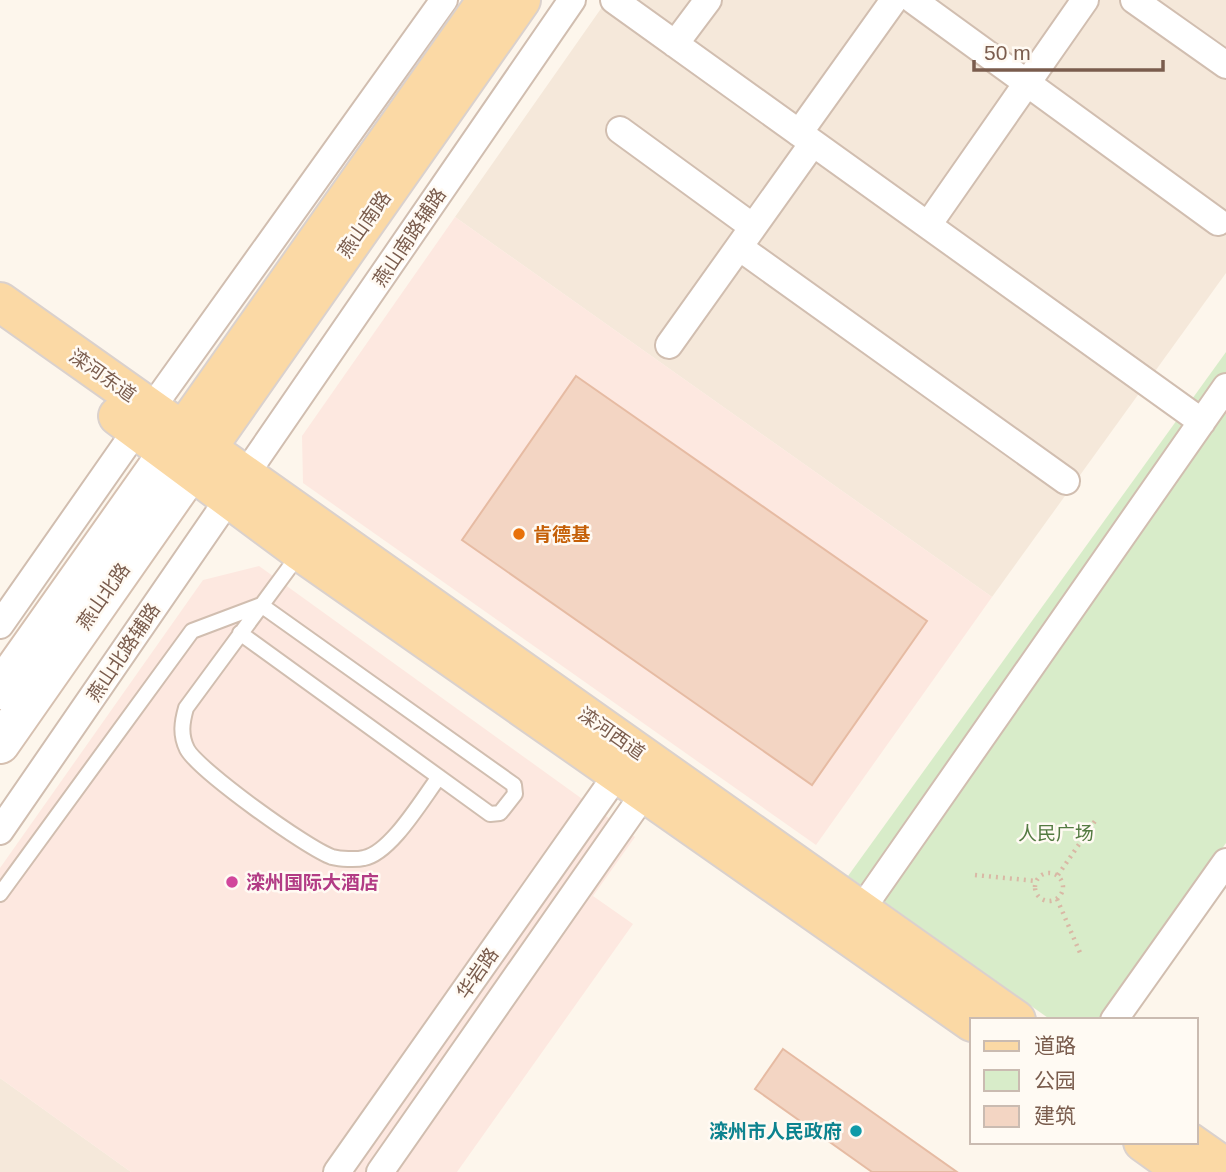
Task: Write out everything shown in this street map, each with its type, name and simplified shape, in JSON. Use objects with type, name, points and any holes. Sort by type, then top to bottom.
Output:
[{"type":"main road","name":"燕山南路","points":[[173,440],[486,0]]},
{"type":"main road","name":"燕山南路","points":[[173,440],[522,0]]},
{"type":"main road","name":"滦河东道","points":[[0,302],[173,440]]},
{"type":"main road","name":"滦河东道","points":[[0,334],[173,440]]},
{"type":"main road","name":"滦河西道","points":[[173,440],[237,487],[861,909],[1013,1018]]},
{"type":"main road","name":"燕山北路","points":[[0,690],[173,440]]},
{"type":"main road","name":"燕山北路","points":[[0,744],[173,440]]},
{"type":"main road","name":"滦河西道","points":[[237,487],[300,552],[970,1021]]},
{"type":"main road","points":[[1146,1144],[1185,1172]]},
{"type":"main road","points":[[1192,1144],[1226,1168]]},
{"type":"street","points":[[0,625],[173,440],[444,0]]},
{"type":"street","name":"燕山南路辅路","points":[[237,487],[572,0]]},
{"type":"street","points":[[614,0],[1202,422]]},
{"type":"street","points":[[675,44],[708,0]]},
{"type":"street","points":[[669,345],[746,237],[894,0]]},
{"type":"street","points":[[913,0],[1218,222]]},
{"type":"street","points":[[928,225],[1085,0]]},
{"type":"street","points":[[1134,0],[1226,65]]},
{"type":"street","points":[[620,130],[746,237],[1066,481]]},
{"type":"street","points":[[861,909],[1226,387]]},
{"type":"street","name":"燕山北路辅路","points":[[0,831],[237,487]]},
{"type":"street","name":"华岩路","points":[[337,1172],[632,782]]},
{"type":"street","name":"华岩路","points":[[380,1172],[632,782]]},
{"type":"street","points":[[1115,1018],[1226,862]]},
{"type":"lane","points":[[300,552],[186,708],[180,726],[187,749],[203,769],[307,844],[333,857],[366,858],[387,846],[439,777]]},
{"type":"lane","points":[[240,633],[490,814],[500,813],[515,794],[514,785],[261,605]]},
{"type":"lane","points":[[0,894],[192,631],[261,605]]},
{"type":"path","points":[[1058,875],[1095,821]]},
{"type":"path","points":[[1044,873],[1058,875],[1064,887],[1060,897],[1047,901],[1038,897],[1036,881],[1044,873]]},
{"type":"path","points":[[975,874],[1036,881]]},
{"type":"path","points":[[1056,900],[1081,955]]},
{"type":"shaded area","points":[[607,0],[1226,0],[1226,273],[992,597],[455,217]]},
{"type":"shaded area","points":[[455,217],[992,597],[816,845],[303,483],[302,436]]},
{"type":"shaded area","name":"滦州国际大酒店","points":[[259,566],[635,837],[593,896],[633,924],[457,1172],[131,1172],[0,1078],[0,868],[203,580]]},
{"type":"shaded area","points":[[0,1078],[131,1172],[0,1172]]},
{"type":"green space","name":"人民广场","points":[[1226,352],[1226,843],[1102,1018],[1048,1018],[848,876]]},
{"type":"building","points":[[576,376],[927,621],[812,785],[462,540]]},
{"type":"building","name":"滦州市人民政府","points":[[783,1049],[957,1172],[872,1172],[755,1089]]},
{"type":"place","name":"肯德基","points":[[519,534]]},
{"type":"place","name":"滦州国际大酒店","points":[[232,882]]},
{"type":"place","name":"滦州市人民政府","points":[[856,1131]]}]
